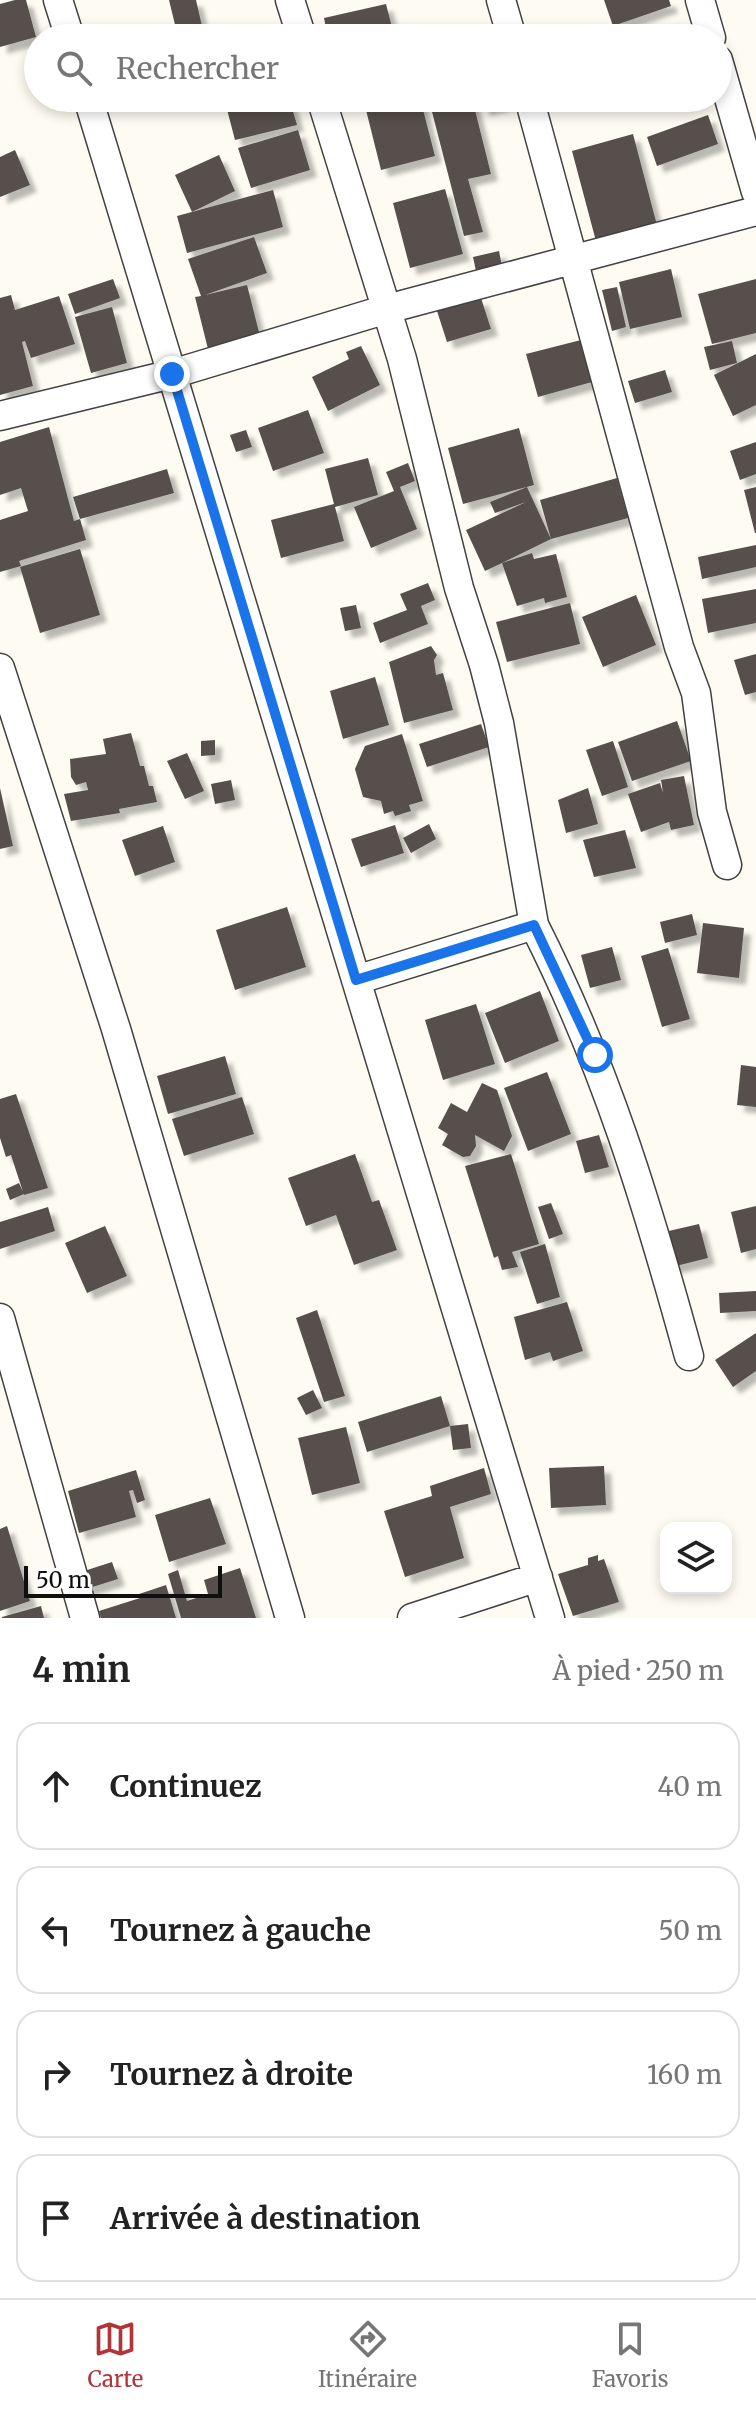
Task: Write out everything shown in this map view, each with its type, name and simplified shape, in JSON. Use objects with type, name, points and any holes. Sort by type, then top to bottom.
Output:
[{"type":"street","points":[[58,0],[66,24]]},
{"type":"street","points":[[290,0],[298,24]]},
{"type":"street","points":[[501,0],[508,24]]},
{"type":"street","points":[[700,0],[707,24]]},
{"type":"street","points":[[732,109],[756,192]]},
{"type":"street","points":[[92,112],[550,1618]]},
{"type":"street","points":[[325,112],[387,309],[459,588],[499,723],[534,925],[578,1015],[622,1126],[689,1356]]},
{"type":"street","points":[[533,112],[576,260],[679,647],[696,693],[712,812],[727,865]]},
{"type":"street","points":[[0,416],[172,374],[387,309],[756,211]]},
{"type":"street","points":[[0,668],[120,1044],[290,1618]]},
{"type":"street","points":[[356,980],[534,925]]},
{"type":"street","points":[[0,1318],[85,1618]]},
{"type":"street","points":[[412,1618],[538,1577]]},
{"type":"building","points":[[26,0],[32,24],[24,24],[24,40],[0,47],[0,4]]},
{"type":"building","points":[[169,0],[196,0],[202,24],[175,24]]},
{"type":"building","points":[[604,0],[669,0],[671,6],[612,24]]},
{"type":"building","points":[[386,4],[391,24],[325,24],[324,18]]},
{"type":"building","points":[[228,112],[293,112],[297,125],[235,140]]},
{"type":"building","points":[[366,112],[424,112],[435,156],[381,170]]},
{"type":"building","points":[[432,112],[476,112],[491,174],[468,179],[483,232],[464,236]]},
{"type":"building","points":[[708,115],[718,144],[657,166],[647,137]]},
{"type":"building","points":[[298,130],[310,170],[251,188],[238,148]]},
{"type":"building","points":[[633,134],[658,229],[597,245],[572,151]]},
{"type":"building","points":[[15,150],[30,185],[0,197],[0,157]]},
{"type":"building","points":[[219,155],[235,191],[192,212],[175,175]]},
{"type":"building","points":[[445,189],[463,254],[410,268],[393,203]]},
{"type":"building","points":[[273,190],[283,227],[187,253],[177,216]]},
{"type":"building","points":[[254,237],[267,273],[205,295],[247,285],[260,336],[208,349],[195,297],[201,296],[188,259]]},
{"type":"building","points":[[499,251],[503,271],[477,276],[473,257]]},
{"type":"building","points":[[671,269],[682,317],[630,329],[619,282]]},
{"type":"building","points":[[113,279],[120,298],[75,314],[68,294]]},
{"type":"building","points":[[756,279],[756,333],[712,344],[698,294]]},
{"type":"building","points":[[617,287],[626,327],[612,331],[602,290]]},
{"type":"building","points":[[11,295],[15,310],[59,296],[75,344],[31,358],[25,341],[22,342],[33,386],[0,395],[0,298]]},
{"type":"building","points":[[481,298],[491,329],[447,342],[437,311]]},
{"type":"building","points":[[112,307],[127,363],[91,373],[75,317]]},
{"type":"building","points":[[581,340],[592,382],[538,397],[526,354]]},
{"type":"building","points":[[732,341],[737,363],[710,370],[704,347]]},
{"type":"building","points":[[361,346],[380,385],[328,411],[312,377],[349,359],[346,352]]},
{"type":"building","points":[[756,354],[756,405],[733,416],[714,375]]},
{"type":"building","points":[[665,370],[672,392],[635,403],[628,381]]},
{"type":"building","points":[[308,410],[324,453],[273,471],[258,428]]},
{"type":"building","points":[[49,427],[74,521],[80,519],[86,540],[19,561],[21,566],[0,572],[0,520],[28,511],[21,488],[0,495],[0,442]]},
{"type":"building","points":[[519,428],[534,485],[463,504],[448,448]]},
{"type":"building","points":[[246,430],[252,447],[236,452],[230,435]]},
{"type":"building","points":[[756,442],[756,474],[740,480],[730,451]]},
{"type":"building","points":[[368,458],[378,495],[335,507],[344,541],[281,558],[271,520],[334,504],[325,469]]},
{"type":"building","points":[[408,463],[415,481],[400,487],[417,529],[371,548],[354,507],[394,491],[386,472]]},
{"type":"building","points":[[167,469],[174,493],[80,519],[73,497]]},
{"type":"building","points":[[617,478],[628,518],[551,539],[540,500]]},
{"type":"building","points":[[527,487],[551,539],[485,571],[466,530],[526,502],[495,513],[490,502]]},
{"type":"building","points":[[756,487],[756,533],[755,533],[744,490]]},
{"type":"building","points":[[756,545],[756,567],[702,579],[698,557]]},
{"type":"building","points":[[80,549],[100,615],[40,633],[20,567]]},
{"type":"building","points":[[532,553],[534,559],[556,554],[567,597],[545,603],[544,598],[517,606],[502,563]]},
{"type":"building","points":[[428,583],[435,600],[421,606],[428,624],[380,643],[373,623],[407,610],[400,594]]},
{"type":"building","points":[[756,589],[756,623],[708,633],[702,599]]},
{"type":"building","points":[[636,595],[656,645],[603,667],[582,617]]},
{"type":"building","points":[[570,603],[580,644],[507,662],[496,622]]},
{"type":"building","points":[[356,605],[361,628],[345,631],[340,608]]},
{"type":"building","points":[[431,646],[437,655],[434,660],[436,675],[443,673],[453,710],[404,723],[389,662]]},
{"type":"building","points":[[756,654],[756,692],[745,695],[734,660]]},
{"type":"building","points":[[375,677],[389,725],[343,739],[330,691]]},
{"type":"building","points":[[677,721],[691,761],[632,781],[618,742]]},
{"type":"building","points":[[481,724],[489,747],[427,767],[419,744]]},
{"type":"building","points":[[131,733],[140,766],[144,766],[157,802],[119,809],[120,813],[71,821],[64,794],[88,790],[86,782],[76,785],[71,777],[70,759],[106,754],[103,739]]},
{"type":"building","points":[[402,734],[423,801],[409,805],[411,811],[395,816],[393,811],[384,814],[381,801],[363,797],[355,769],[365,746]]},
{"type":"building","points":[[215,740],[215,755],[201,756],[201,741]]},
{"type":"building","points":[[613,741],[628,787],[602,796],[586,750]]},
{"type":"building","points":[[187,753],[204,791],[185,799],[167,761]]},
{"type":"building","points":[[684,776],[694,825],[671,830],[669,822],[641,832],[628,794],[660,783],[663,793],[661,780]]},
{"type":"building","points":[[231,780],[235,800],[215,804],[211,784]]},
{"type":"building","points":[[0,788],[13,846],[0,849]]},
{"type":"building","points":[[588,788],[598,824],[566,833],[558,800]]},
{"type":"building","points":[[429,824],[436,839],[411,853],[403,838]]},
{"type":"building","points":[[395,825],[404,853],[361,867],[351,839]]},
{"type":"building","points":[[163,826],[175,862],[135,876],[122,840]]},
{"type":"building","points":[[625,830],[636,868],[594,877],[583,840]]},
{"type":"building","points":[[287,907],[306,967],[235,990],[216,930]]},
{"type":"building","points":[[692,914],[697,935],[665,943],[660,922]]},
{"type":"building","points":[[703,923],[744,928],[739,978],[697,973]]},
{"type":"building","points":[[612,947],[621,980],[590,988],[581,955]]},
{"type":"building","points":[[668,948],[690,1019],[662,1027],[641,956]]},
{"type":"building","points":[[540,991],[559,1041],[505,1063],[485,1013]]},
{"type":"building","points":[[476,1004],[495,1064],[443,1080],[425,1020]]},
{"type":"building","points":[[225,1056],[236,1094],[168,1114],[157,1076]]},
{"type":"building","points":[[741,1065],[756,1067],[756,1107],[737,1105]]},
{"type":"building","points":[[547,1072],[571,1134],[528,1151],[504,1088]]},
{"type":"building","points":[[482,1083],[497,1090],[512,1136],[504,1151],[475,1135],[476,1146],[470,1156],[463,1157],[442,1145],[448,1134],[438,1128],[451,1103],[467,1112]]},
{"type":"building","points":[[16,1094],[48,1188],[24,1195],[11,1155],[6,1157],[0,1138],[0,1099]]},
{"type":"building","points":[[242,1097],[254,1134],[184,1156],[172,1119]]},
{"type":"building","points":[[599,1135],[609,1167],[585,1173],[576,1141]]},
{"type":"building","points":[[355,1154],[372,1202],[379,1200],[397,1250],[354,1265],[336,1215],[306,1226],[288,1178]]},
{"type":"building","points":[[511,1154],[539,1244],[512,1252],[518,1267],[502,1270],[498,1256],[494,1258],[465,1166]]},
{"type":"building","points":[[19,1183],[24,1194],[10,1200],[6,1189]]},
{"type":"building","points":[[551,1203],[563,1234],[549,1239],[538,1207]]},
{"type":"building","points":[[756,1206],[756,1249],[741,1253],[731,1212]]},
{"type":"building","points":[[48,1207],[55,1231],[0,1249],[0,1222]]},
{"type":"building","points":[[699,1224],[708,1258],[668,1268],[660,1233]]},
{"type":"building","points":[[105,1226],[127,1276],[87,1293],[65,1243]]},
{"type":"building","points":[[545,1244],[560,1297],[537,1304],[520,1252]]},
{"type":"building","points":[[756,1291],[756,1311],[720,1313],[719,1293]]},
{"type":"building","points":[[567,1302],[583,1351],[553,1361],[550,1352],[525,1360],[514,1317]]},
{"type":"building","points":[[317,1310],[345,1396],[324,1402],[296,1318]]},
{"type":"building","points":[[756,1333],[756,1371],[733,1387],[715,1360]]},
{"type":"building","points":[[313,1390],[322,1408],[306,1415],[297,1398]]},
{"type":"building","points":[[441,1396],[450,1426],[367,1452],[358,1422]]},
{"type":"building","points":[[468,1424],[471,1448],[453,1450],[450,1426]]},
{"type":"building","points":[[346,1427],[360,1483],[312,1495],[298,1438]]},
{"type":"building","points":[[604,1466],[606,1505],[551,1508],[549,1468]]},
{"type":"building","points":[[484,1468],[491,1494],[450,1507],[464,1558],[405,1577],[384,1511],[432,1496],[430,1486]]},
{"type":"building","points":[[136,1470],[145,1500],[137,1503],[133,1490],[129,1491],[136,1517],[79,1533],[68,1491]]},
{"type":"building","points":[[210,1498],[226,1544],[169,1562],[155,1515]]},
{"type":"building","points":[[7,1526],[30,1601],[0,1611],[0,1529]]},
{"type":"building","points":[[598,1555],[598,1561],[604,1559],[619,1602],[573,1616],[558,1574],[588,1565],[588,1558]]},
{"type":"building","points":[[112,1562],[118,1579],[86,1589],[81,1572]]},
{"type":"building","points":[[240,1568],[256,1618],[181,1618],[168,1574],[178,1570],[187,1601],[208,1594],[204,1580]]},
{"type":"building","points":[[166,1585],[176,1618],[101,1618],[99,1611],[140,1598],[139,1594]]},
{"type":"building","points":[[41,1606],[44,1618],[2,1618],[2,1617]]},
{"type":"route","points":[[172,374],[356,980],[534,925],[595,1055]]}]
